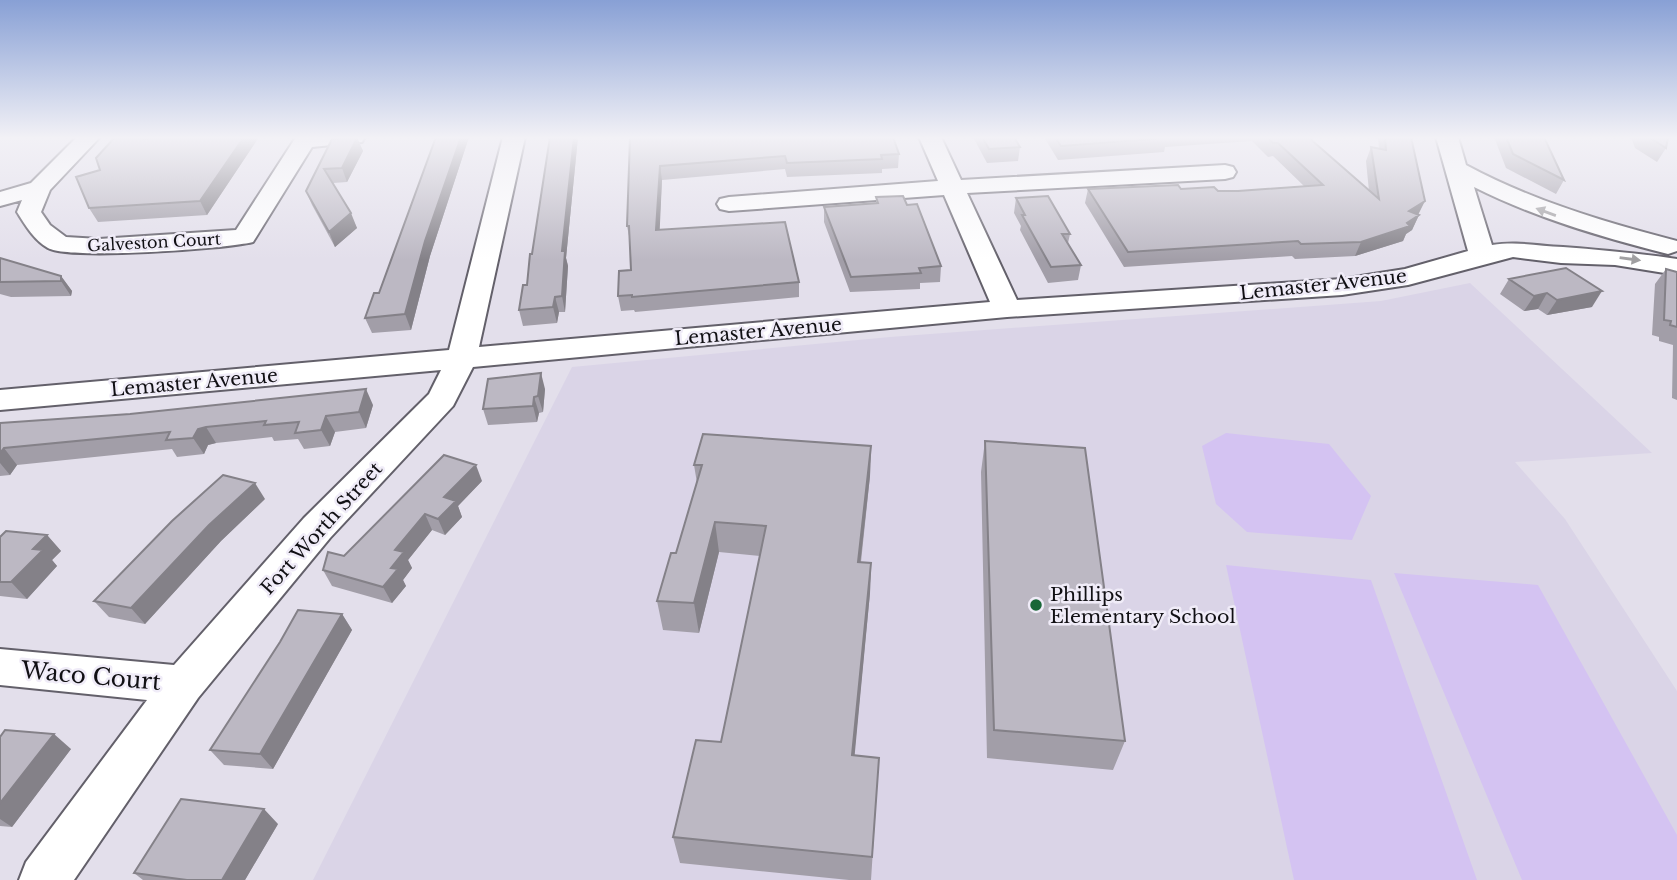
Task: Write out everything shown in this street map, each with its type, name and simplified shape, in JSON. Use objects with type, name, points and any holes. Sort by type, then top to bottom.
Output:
[{"type":"street","points":[[0,199],[39,188],[49,178]]},
{"type":"street","name":"Galveston Court","points":[[39,188],[29,212],[41,230],[59,244],[99,247],[244,237],[281,178]]},
{"type":"street","name":"Fort Worth Street","points":[[44,880],[183,685],[317,528],[442,399],[461,358],[504,178]]},
{"type":"street","points":[[948,178],[1007,309]]},
{"type":"street","points":[[729,204],[1115,178]]},
{"type":"street","points":[[1459,178],[1482,255]]},
{"type":"street","name":"Lemaster Avenue","points":[[1476,178],[1533,207],[1677,248]]},
{"type":"street","name":"Lemaster Avenue","points":[[1513,249],[1535,236],[1550,234],[1635,237]]},
{"type":"street","name":"Lemaster Avenue","points":[[0,400],[1007,309],[1373,283],[1513,249],[1634,259],[1677,267]]},
{"type":"street","name":"Waco Court","points":[[0,667],[183,685]]},
{"type":"shaded area","name":"Phillips Elementary School","points":[[1470,283],[1652,453],[1515,462],[1565,519],[1677,691],[1677,880],[313,880],[572,367],[890,337],[1381,301]]},
{"type":"shaded area","points":[[1226,433],[1329,444],[1371,496],[1352,540],[1247,532],[1216,504],[1202,446]]},
{"type":"shaded area","points":[[1226,565],[1371,580],[1477,880],[1294,880]]},
{"type":"shaded area","points":[[1394,573],[1538,585],[1677,835],[1677,880],[1522,880]]},
{"type":"building","points":[[76,178],[216,178],[200,201],[89,208]]},
{"type":"building","points":[[312,178],[330,178],[351,213],[329,232],[306,191]]},
{"type":"building","points":[[421,178],[447,178],[425,241],[405,314],[365,318],[374,293],[379,293]]},
{"type":"building","points":[[544,178],[570,178],[562,251],[565,251],[562,296],[555,297],[553,307],[519,310],[523,285],[527,285]]},
{"type":"building","points":[[629,178],[659,178],[656,230],[785,222],[799,282],[618,296],[619,271],[631,270],[627,226]]},
{"type":"building","points":[[1316,178],[1355,178],[1379,199],[1376,178],[1420,178],[1425,201],[1409,211],[1419,215],[1407,223],[1410,226],[1361,242],[1301,244],[1298,241],[1128,252],[1088,189],[1178,185],[1181,189],[1214,187],[1218,191],[1238,191],[1323,185]]},
{"type":"building","points":[[903,196],[907,205],[917,204],[941,266],[919,268],[921,273],[851,277],[824,207],[878,203],[876,197]]},
{"type":"building","points":[[1048,196],[1070,234],[1062,234],[1081,265],[1051,267],[1022,215],[1025,215],[1016,198]]},
{"type":"building","points":[[0,258],[61,276],[61,281],[0,282]]},
{"type":"building","points":[[1566,268],[1602,291],[1557,300],[1547,293],[1534,296],[1509,279]]},
{"type":"building","points":[[1666,269],[1677,272],[1677,327],[1670,325],[1671,321],[1664,320]]},
{"type":"building","points":[[541,373],[538,396],[534,397],[533,406],[483,409],[488,379]]},
{"type":"building","points":[[366,389],[359,412],[326,416],[321,430],[295,433],[299,422],[264,425],[266,421],[206,427],[198,429],[193,438],[166,440],[170,432],[4,448],[0,453],[0,423],[130,414]]},
{"type":"building","points":[[703,434],[871,446],[858,562],[871,563],[852,755],[879,758],[872,857],[673,837],[696,740],[721,742],[766,526],[715,522],[694,603],[657,601],[671,553],[676,553],[702,465],[694,465]]},
{"type":"building","points":[[985,441],[1085,448],[1125,741],[994,730]]},
{"type":"building","points":[[444,455],[476,465],[444,497],[456,501],[438,519],[425,514],[395,550],[404,552],[391,568],[398,569],[383,587],[323,570],[328,552],[344,556]]},
{"type":"building","points":[[223,475],[255,483],[209,525],[131,608],[94,601],[172,521]]},
{"type":"building","points":[[6,531],[47,535],[33,549],[43,550],[11,582],[0,582],[0,537]]},
{"type":"building","points":[[298,610],[342,614],[260,754],[210,750],[280,642]]},
{"type":"building","points":[[5,730],[54,734],[0,803],[0,737]]},
{"type":"building","points":[[181,799],[264,809],[222,880],[187,880],[134,873]]},
{"type":"place","name":"Phillips Elementary School","points":[[1036,605]]}]
